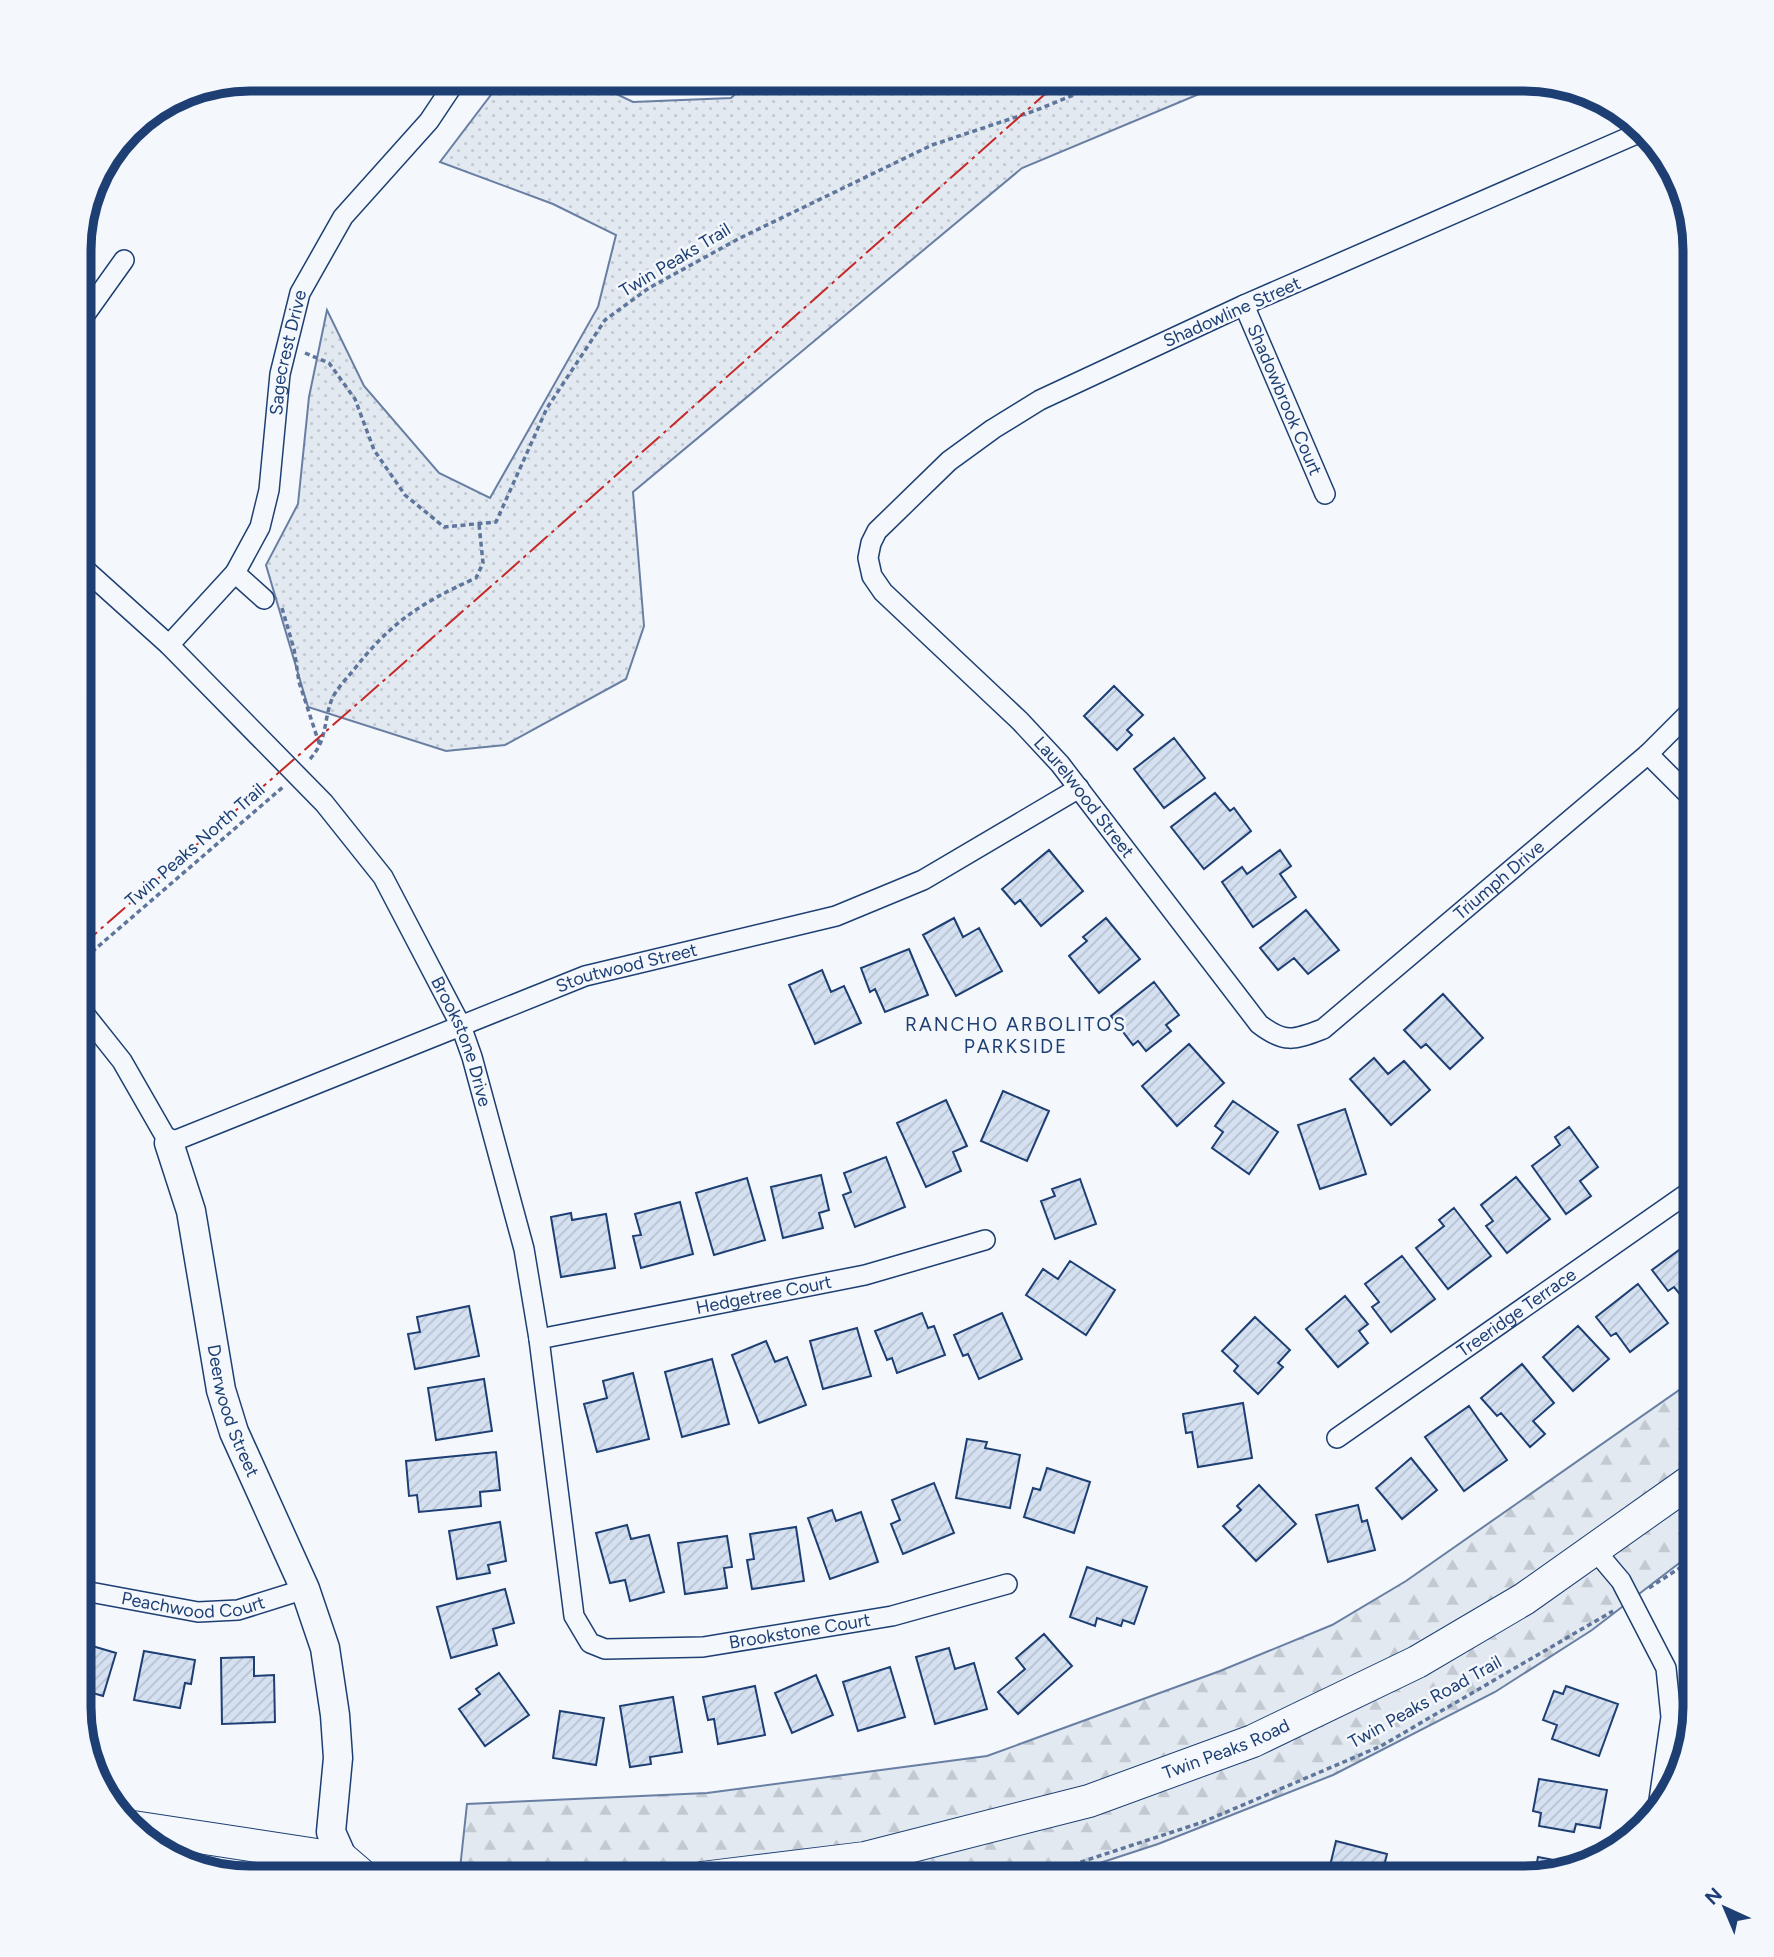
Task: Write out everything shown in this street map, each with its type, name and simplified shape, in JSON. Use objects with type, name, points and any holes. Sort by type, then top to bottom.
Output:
[{"type":"main road","name":"Twin Peaks Road","points":[[800,1866],[865,1858],[1089,1801],[1253,1741],[1417,1662],[1524,1599],[1683,1486]]},
{"type":"main road","points":[[151,1831],[300,1866],[345,1862]]},
{"type":"street","name":"Sagecrest Drive","points":[[169,645],[235,573],[260,527],[269,490],[281,374],[300,293],[343,217],[429,121],[449,91]]},
{"type":"street","name":"Shadowline Street","points":[[868,558],[877,531],[949,461],[1040,400],[1244,305],[1633,135]]},
{"type":"street","points":[[91,306],[124,260]]},
{"type":"street","name":"Shadowbrook Court","points":[[1244,305],[1325,494]]},
{"type":"street","name":"Laurelwood Street","points":[[868,558],[872,576],[883,592],[1020,720],[1060,764],[1259,1024],[1271,1033],[1294,1040]]},
{"type":"street","points":[[235,573],[264,599]]},
{"type":"street","name":"Brookstone Drive","points":[[91,575],[169,645],[324,803],[383,877],[461,1026],[472,1057],[524,1249],[539,1339],[574,1616],[590,1643]]},
{"type":"street","name":"Triumph Drive","points":[[1294,1040],[1323,1030],[1648,754],[1683,719]]},
{"type":"street","points":[[1648,754],[1683,789]]},
{"type":"street","name":"Stoutwood Street","points":[[169,1143],[585,976],[836,916],[923,880],[1079,788]]},
{"type":"street","name":"Deerwood Street","points":[[91,1022],[122,1061],[169,1143],[191,1211],[221,1390],[234,1432],[305,1589],[325,1648],[335,1715],[345,1862]]},
{"type":"street","name":"Treeridge Terrace","points":[[1337,1438],[1683,1196]]},
{"type":"street","name":"Hedgetree Court","points":[[539,1339],[865,1275],[985,1240]]},
{"type":"street","points":[[1594,1549],[1621,1581],[1667,1668],[1671,1717],[1661,1787]]},
{"type":"street","name":"Brookstone Court","points":[[590,1643],[605,1649],[704,1647],[892,1616],[1007,1584]]},
{"type":"street","name":"Peachwood Court","points":[[91,1592],[198,1612],[238,1610],[305,1589]]},
{"type":"path","name":"Twin Peaks Trail","points":[[479,524],[496,522],[547,408],[605,320],[649,288],[740,238],[920,150],[1034,111],[1079,91]]},
{"type":"path","points":[[264,599],[278,598],[294,649],[299,681],[321,748],[333,698],[374,645],[389,629],[435,596],[476,578],[483,563],[479,524],[444,527],[405,495],[374,450],[355,399],[329,363],[287,345]]},
{"type":"path","name":"Twin Peaks North Trail","points":[[91,953],[297,775]]},
{"type":"path","name":"Twin Peaks Road Trail","points":[[1069,1866],[1203,1822],[1381,1746],[1683,1566]]},
{"type":"green space","points":[[494,91],[610,91],[633,102],[731,98],[739,91],[1206,91],[1022,168],[633,492],[644,626],[626,679],[505,745],[446,751],[308,707],[266,565],[298,504],[309,397],[327,310],[364,386],[439,473],[490,498],[598,307],[616,235],[553,204],[440,162]]},
{"type":"green space","points":[[1683,1387],[1683,1560],[1592,1630],[1495,1692],[1333,1775],[1158,1844],[1091,1866],[460,1866],[467,1804],[707,1793],[987,1756],[1220,1671],[1332,1625],[1406,1581]]},
{"type":"building","points":[[1114,686],[1143,715],[1127,730],[1132,735],[1117,750],[1084,716]]},
{"type":"building","points":[[1174,738],[1205,778],[1164,808],[1134,769]]},
{"type":"building","points":[[1215,793],[1230,811],[1234,808],[1251,831],[1204,869],[1171,827]]},
{"type":"building","points":[[1049,850],[1083,891],[1041,926],[1020,900],[1015,904],[1002,889]]},
{"type":"building","points":[[1280,850],[1291,866],[1280,874],[1296,897],[1253,927],[1222,882],[1242,867],[1247,874]]},
{"type":"building","points":[[1306,910],[1339,950],[1308,974],[1294,958],[1278,970],[1260,948]]},
{"type":"building","points":[[954,918],[963,937],[979,928],[1002,971],[956,996],[923,935]]},
{"type":"building","points":[[1106,918],[1140,959],[1099,993],[1069,956],[1087,941],[1083,937]]},
{"type":"building","points":[[909,949],[928,995],[885,1012],[875,989],[870,992],[861,968]]},
{"type":"building","points":[[822,970],[831,992],[844,986],[861,1023],[815,1044],[789,985]]},
{"type":"building","points":[[1154,982],[1179,1015],[1166,1025],[1171,1031],[1146,1051],[1138,1041],[1133,1045],[1111,1016]]},
{"type":"building","points":[[1443,994],[1483,1038],[1450,1069],[1426,1044],[1421,1048],[1404,1030]]},
{"type":"building","points":[[1189,1044],[1224,1083],[1177,1126],[1142,1086]]},
{"type":"building","points":[[1374,1058],[1388,1074],[1404,1061],[1430,1090],[1391,1125],[1350,1079]]},
{"type":"building","points":[[1003,1091],[1049,1111],[1027,1161],[981,1141]]},
{"type":"building","points":[[946,1100],[967,1146],[953,1152],[961,1171],[926,1187],[897,1123]]},
{"type":"building","points":[[1233,1101],[1278,1132],[1249,1174],[1212,1148],[1223,1132],[1215,1126]]},
{"type":"building","points":[[1345,1109],[1366,1174],[1320,1189],[1298,1125]]},
{"type":"building","points":[[1569,1127],[1598,1167],[1580,1181],[1591,1196],[1566,1214],[1532,1166],[1560,1145],[1555,1137]]},
{"type":"building","points":[[886,1157],[905,1207],[855,1227],[843,1195],[851,1192],[844,1173]]},
{"type":"building","points":[[821,1175],[829,1210],[819,1213],[823,1228],[783,1238],[771,1187]]},
{"type":"building","points":[[1516,1177],[1550,1219],[1507,1253],[1486,1226],[1493,1221],[1481,1205]]},
{"type":"building","points":[[747,1178],[765,1240],[714,1255],[696,1193]]},
{"type":"building","points":[[1080,1179],[1096,1224],[1055,1239],[1041,1201],[1055,1196],[1052,1189]]},
{"type":"building","points":[[680,1202],[693,1254],[641,1268],[633,1236],[641,1235],[635,1214]]},
{"type":"building","points":[[1454,1208],[1491,1256],[1448,1289],[1416,1248],[1444,1226],[1439,1220]]},
{"type":"building","points":[[571,1213],[572,1220],[606,1214],[615,1268],[561,1277],[551,1217]]},
{"type":"building","points":[[1683,1247],[1683,1298],[1674,1287],[1668,1291],[1652,1270]]},
{"type":"building","points":[[1402,1256],[1435,1299],[1391,1332],[1372,1307],[1379,1302],[1365,1284]]},
{"type":"building","points":[[1070,1261],[1115,1290],[1086,1335],[1026,1295],[1043,1269],[1058,1279]]},
{"type":"building","points":[[1638,1284],[1668,1323],[1630,1352],[1616,1333],[1611,1336],[1596,1317]]},
{"type":"building","points":[[1345,1296],[1368,1324],[1359,1331],[1368,1343],[1338,1367],[1306,1329]]},
{"type":"building","points":[[469,1306],[479,1356],[415,1369],[408,1334],[420,1332],[417,1317]]},
{"type":"building","points":[[922,1313],[928,1328],[934,1326],[945,1355],[897,1373],[892,1358],[887,1360],[875,1331]]},
{"type":"building","points":[[1002,1313],[1022,1359],[979,1379],[968,1354],[963,1356],[954,1335]]},
{"type":"building","points":[[1255,1317],[1290,1350],[1278,1363],[1283,1367],[1258,1394],[1234,1371],[1238,1366],[1222,1351]]},
{"type":"building","points":[[1578,1326],[1609,1359],[1573,1391],[1543,1357]]},
{"type":"building","points":[[857,1328],[871,1376],[823,1389],[810,1341]]},
{"type":"building","points":[[766,1341],[775,1362],[787,1357],[806,1405],[759,1423],[732,1355]]},
{"type":"building","points":[[712,1359],[729,1424],[682,1437],[665,1372]]},
{"type":"building","points":[[1522,1364],[1554,1403],[1533,1421],[1545,1434],[1530,1447],[1501,1413],[1497,1416],[1481,1398]]},
{"type":"building","points":[[633,1373],[649,1439],[597,1452],[584,1404],[607,1398],[603,1381]]},
{"type":"building","points":[[484,1379],[492,1431],[436,1440],[428,1388]]},
{"type":"building","points":[[1243,1403],[1252,1458],[1198,1467],[1192,1432],[1186,1433],[1183,1414]]},
{"type":"building","points":[[1469,1406],[1507,1460],[1464,1491],[1425,1437]]},
{"type":"building","points":[[967,1439],[987,1442],[985,1448],[1020,1455],[1010,1508],[956,1498]]},
{"type":"building","points":[[496,1452],[500,1490],[480,1492],[481,1506],[419,1512],[417,1495],[409,1496],[406,1461]]},
{"type":"building","points":[[1411,1458],[1437,1490],[1402,1519],[1376,1488]]},
{"type":"building","points":[[1047,1468],[1090,1482],[1074,1533],[1024,1517],[1033,1488],[1040,1490]]},
{"type":"building","points":[[934,1483],[954,1533],[903,1554],[891,1524],[900,1520],[892,1500]]},
{"type":"building","points":[[1259,1485],[1296,1524],[1256,1561],[1223,1526],[1241,1510],[1237,1506]]},
{"type":"building","points":[[1358,1505],[1362,1522],[1367,1520],[1375,1550],[1328,1562],[1316,1515]]},
{"type":"building","points":[[832,1510],[836,1521],[861,1512],[878,1562],[830,1579],[808,1518]]},
{"type":"building","points":[[500,1522],[506,1561],[488,1565],[490,1573],[457,1579],[449,1531]]},
{"type":"building","points":[[627,1525],[631,1539],[649,1535],[664,1592],[630,1601],[625,1580],[610,1583],[596,1533]]},
{"type":"building","points":[[796,1527],[804,1581],[752,1589],[747,1560],[754,1559],[750,1534]]},
{"type":"building","points":[[727,1536],[732,1567],[724,1568],[727,1588],[685,1594],[678,1543]]},
{"type":"building","points":[[1087,1567],[1147,1587],[1134,1624],[1123,1620],[1121,1626],[1097,1618],[1095,1626],[1070,1617]]},
{"type":"building","points":[[505,1589],[514,1623],[493,1629],[497,1645],[451,1658],[437,1607]]},
{"type":"building","points":[[1044,1634],[1072,1666],[1018,1714],[998,1692],[1025,1669],[1016,1658]]},
{"type":"building","points":[[91,1646],[116,1653],[103,1696],[91,1692]]},
{"type":"building","points":[[949,1648],[955,1669],[974,1663],[987,1709],[935,1724],[916,1657]]},
{"type":"building","points":[[144,1651],[195,1660],[191,1684],[185,1683],[180,1708],[134,1700]]},
{"type":"building","points":[[254,1657],[254,1676],[274,1675],[275,1722],[222,1724],[221,1658]]},
{"type":"building","points":[[890,1667],[905,1717],[858,1731],[843,1682]]},
{"type":"building","points":[[499,1673],[529,1715],[485,1746],[459,1709],[480,1694],[476,1689]]},
{"type":"building","points":[[816,1675],[833,1715],[792,1733],[775,1693]]},
{"type":"building","points":[[755,1686],[765,1735],[718,1744],[714,1719],[708,1720],[703,1697]]},
{"type":"building","points":[[1566,1686],[1618,1704],[1599,1756],[1552,1739],[1557,1725],[1543,1720],[1554,1691],[1563,1694]]},
{"type":"building","points":[[673,1697],[682,1752],[650,1757],[651,1764],[630,1767],[620,1706]]},
{"type":"building","points":[[560,1711],[604,1718],[596,1765],[553,1758]]},
{"type":"building","points":[[1539,1779],[1607,1790],[1600,1828],[1576,1824],[1574,1832],[1539,1826],[1541,1813],[1533,1811]]},
{"type":"building","points":[[1336,1841],[1387,1854],[1384,1866],[1330,1866]]},
{"type":"building","points":[[1538,1857],[1561,1861],[1555,1863],[1536,1866]]},
{"type":"power","points":[[91,937],[1048,91]]},
{"type":"district","name":"RANCHO ARBOLITOS PARKSIDE","points":[[1016,1035]]}]
